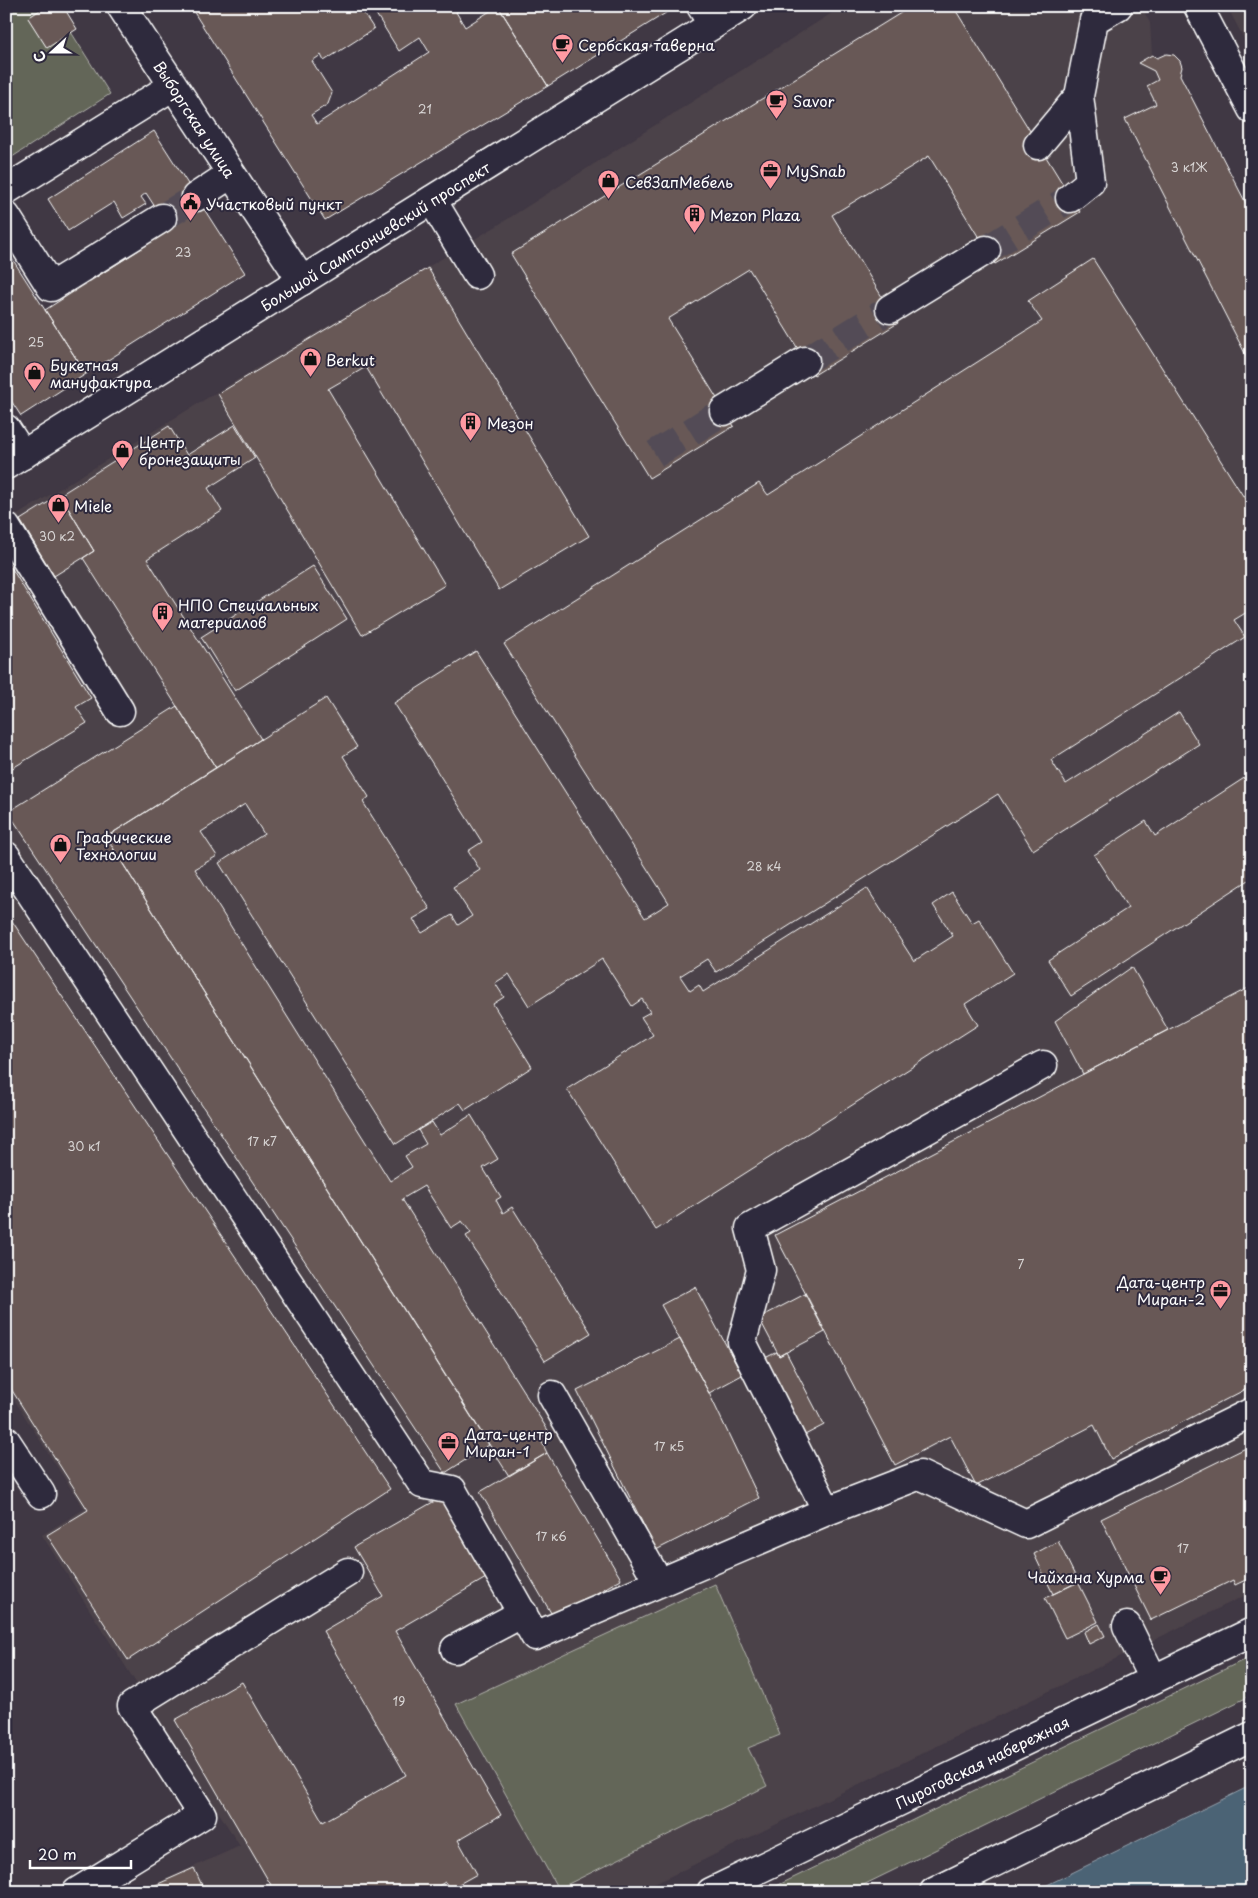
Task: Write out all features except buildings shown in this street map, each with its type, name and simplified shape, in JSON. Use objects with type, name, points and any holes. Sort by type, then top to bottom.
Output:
[{"type":"main road","name":"Выборгская улица","points":[[121,6],[302,281]]},
{"type":"main road","name":"Большой Сампсониевский проспект","points":[[15,460],[432,200],[707,16],[743,6]]},
{"type":"main road","points":[[1070,198],[1090,182],[1079,96],[1094,20],[1118,6]]},
{"type":"main road","points":[[1198,6],[1252,110]]},
{"type":"main road","points":[[6,190],[174,86]]},
{"type":"main road","points":[[1038,146],[1079,96]]},
{"type":"main road","points":[[196,197],[231,174]]},
{"type":"main road","points":[[432,200],[477,275]]},
{"type":"main road","points":[[6,216],[51,287],[162,218]]},
{"type":"main road","points":[[890,309],[986,250]]},
{"type":"main road","points":[[724,411],[805,361]]},
{"type":"main road","points":[[6,429],[15,460]]},
{"type":"main road","points":[[6,528],[120,711]]},
{"type":"main road","points":[[6,856],[422,1484],[452,1490],[535,1636],[827,1511],[920,1475],[1026,1524],[1252,1412]]},
{"type":"main road","points":[[827,1511],[742,1342],[760,1270],[750,1228],[1043,1065]]},
{"type":"main road","points":[[552,1395],[659,1583]]},
{"type":"main road","points":[[6,1441],[41,1494]]},
{"type":"main road","points":[[77,1892],[202,1815],[132,1706],[348,1572]]},
{"type":"main road","points":[[455,1649],[523,1613]]},
{"type":"main road","points":[[1127,1626],[1153,1679]]},
{"type":"main road","name":"Пироговская набережная","points":[[712,1892],[1252,1632]]},
{"type":"main road","points":[[934,1892],[1252,1736]]},
{"type":"shaded area","points":[[843,6],[1141,6],[1150,23],[1152,55],[1252,238],[1252,1592],[638,1892],[137,1892],[240,1846],[42,1535],[84,1509],[6,1387],[6,522],[217,392],[495,227]]},
{"type":"shaded area","points":[[1227,6],[1252,6],[1252,54]]},
{"type":"green space","points":[[6,6],[46,6],[28,18],[47,47],[71,32],[110,94],[6,161]]},
{"type":"green space","points":[[715,1584],[780,1735],[748,1748],[767,1786],[558,1889],[456,1704]]},
{"type":"green space","points":[[1252,1656],[1252,1695],[849,1892],[764,1892]]},
{"type":"water","points":[[1252,1785],[1252,1892],[1033,1892],[1043,1887]]},
{"type":"tunnel","points":[[162,218],[196,197]]},
{"type":"tunnel","points":[[986,250],[1070,198]]},
{"type":"tunnel","points":[[805,361],[890,309]]},
{"type":"tunnel","points":[[655,454],[724,411]]},
{"type":"place","name":"Сербская таверна","points":[[562,63]]},
{"type":"place","name":"Savor","points":[[777,119]]},
{"type":"place","name":"MySnab","points":[[770,189]]},
{"type":"place","name":"СевЗапМебель","points":[[609,200]]},
{"type":"place","name":"Участковый пункт","points":[[190,222]]},
{"type":"place","name":"Mezon Plaza","points":[[694,233]]},
{"type":"place","name":"Berkut","points":[[310,378]]},
{"type":"place","name":"Букетная мануфактура","points":[[34,392]]},
{"type":"place","name":"Мезон","points":[[471,441]]},
{"type":"place","name":"Центр бронезащиты","points":[[123,469]]},
{"type":"place","name":"Miele","points":[[58,524]]},
{"type":"place","name":"НПО Специальных материалов","points":[[162,632]]},
{"type":"place","name":"Графические Технологии","points":[[60,864]]},
{"type":"place","name":"Дата-центр Миран-2","points":[[1221,1309]]},
{"type":"place","name":"Дата-центр Миран-1","points":[[449,1461]]},
{"type":"place","name":"Чайхана Хурма","points":[[1160,1595]]}]
